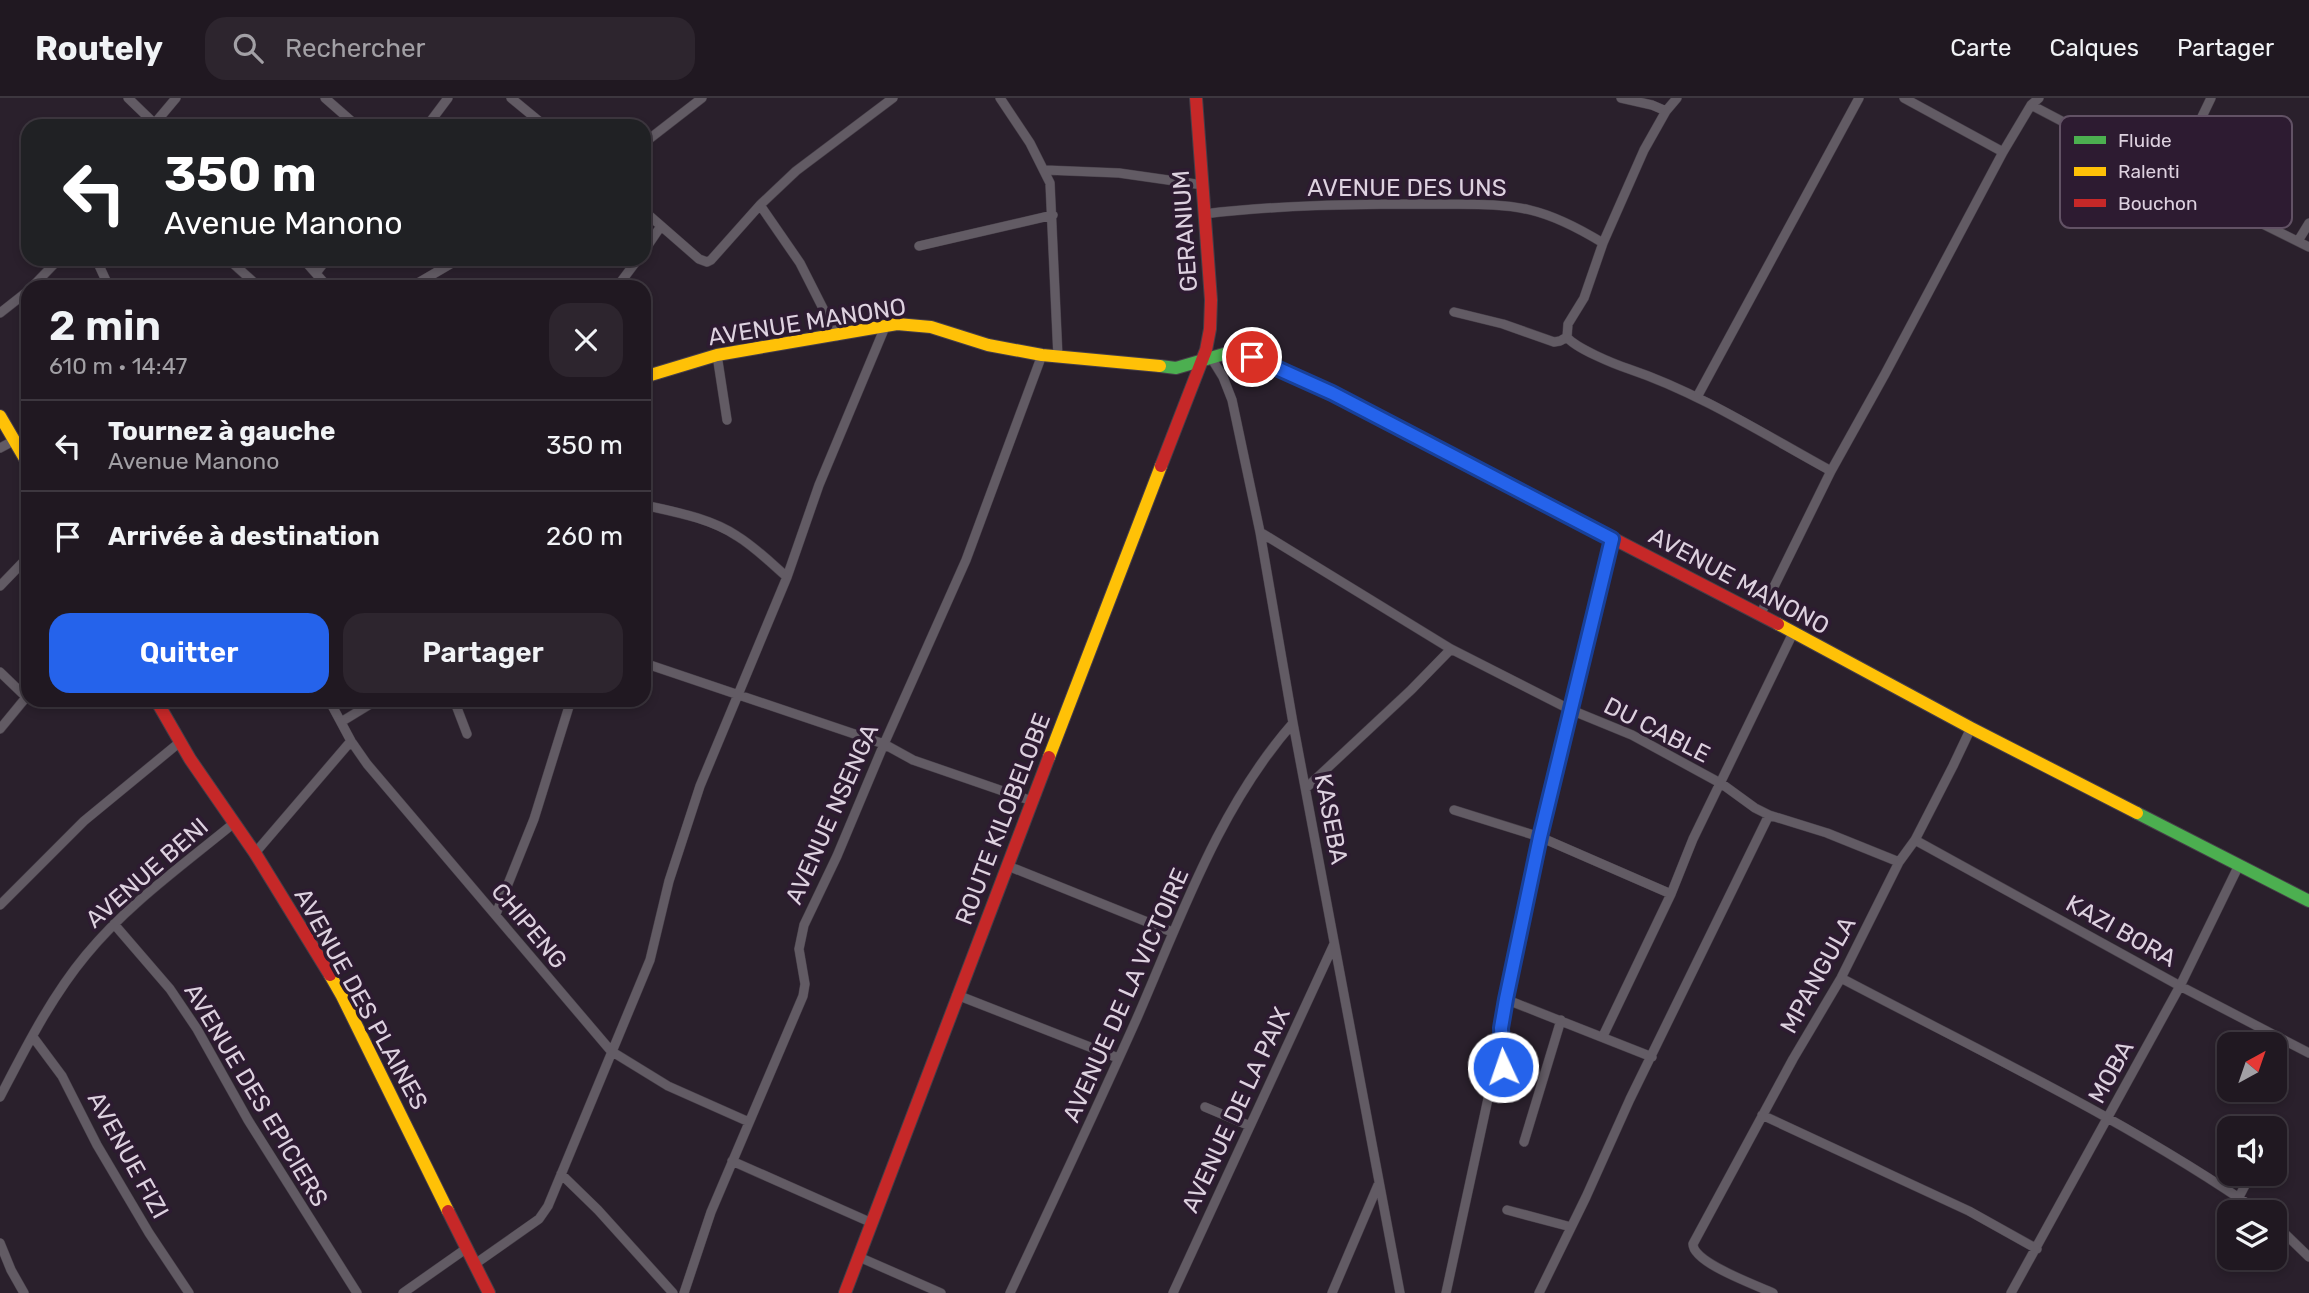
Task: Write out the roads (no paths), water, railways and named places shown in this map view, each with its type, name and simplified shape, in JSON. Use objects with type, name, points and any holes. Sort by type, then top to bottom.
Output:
[{"type":"street","points":[[128,98],[150,119]]},
{"type":"street","points":[[160,119],[176,98]]},
{"type":"street","points":[[325,98],[349,119]]},
{"type":"street","points":[[432,119],[448,98]]},
{"type":"street","points":[[511,98],[536,119]]},
{"type":"street","points":[[651,138],[702,98]]},
{"type":"street","points":[[651,218],[699,259],[707,262],[715,257],[760,205],[802,167],[893,98]]},
{"type":"street","points":[[1000,98],[1030,143],[1050,183],[1058,357]]},
{"type":"street","name":"GERANIUM","points":[[1196,98],[1211,315],[1206,358]]},
{"type":"street","points":[[1621,98],[1666,111]]},
{"type":"street","points":[[1677,98],[1666,111],[1644,150],[1603,243],[1584,298],[1568,324],[1567,337],[1605,360],[1659,378],[1698,397],[1831,471]]},
{"type":"street","points":[[1698,397],[1859,98]]},
{"type":"street","points":[[1905,98],[2003,152]]},
{"type":"street","points":[[2202,116],[2211,98]]},
{"type":"street","points":[[1760,615],[1831,471],[2003,152],[2035,101],[2061,116]]},
{"type":"street","points":[[1045,170],[1119,173],[1203,185]]},
{"type":"street","name":"AVENUE DES UNS","points":[[1204,215],[1342,203],[1482,205],[1538,212],[1565,222],[1603,243]]},
{"type":"street","points":[[760,205],[800,263],[837,336]]},
{"type":"street","points":[[919,246],[1053,215]]},
{"type":"street","points":[[2298,241],[2309,223]]},
{"type":"street","points":[[651,240],[660,226]]},
{"type":"street","points":[[2272,228],[2309,247]]},
{"type":"street","points":[[39,280],[52,266]]},
{"type":"street","points":[[236,266],[251,280]]},
{"type":"street","points":[[310,266],[321,280]]},
{"type":"street","points":[[316,273],[322,266]]},
{"type":"street","points":[[423,280],[447,266]]},
{"type":"street","points":[[0,313],[21,296]]},
{"type":"street","points":[[1454,312],[1503,324],[1554,342],[1567,337]]},
{"type":"street","name":"AVENUE MANONO","points":[[651,375],[717,355],[897,324],[931,327],[988,345],[1042,355],[1176,368],[1206,358],[1240,354],[1278,367],[1332,393],[2309,901]]},
{"type":"street","points":[[475,1264],[542,1216],[561,1174],[650,960],[669,881],[700,786],[788,577],[819,485],[885,327]]},
{"type":"street","points":[[717,355],[727,420]]},
{"type":"street","name":"AVENUE NSENGA","points":[[684,1293],[711,1212],[805,990],[799,949],[804,925],[837,856],[966,560],[1042,355]]},
{"type":"street","name":"KASEBA","points":[[1206,358],[1223,377],[1233,400],[1260,532],[1293,723],[1400,1293]]},
{"type":"street","name":"ROUTE KILOBELOBE","points":[[845,1293],[957,995],[1206,358]]},
{"type":"street","points":[[0,416],[21,451]]},
{"type":"street","points":[[0,448],[15,440]]},
{"type":"street","points":[[651,507],[701,520],[738,536],[788,577]]},
{"type":"street","name":"DU CABLE","points":[[1260,532],[1451,649],[1571,710],[1632,735],[1721,784],[1755,808],[1899,862]]},
{"type":"street","points":[[1447,1293],[1489,1094],[1503,1067],[1501,1028],[1540,837],[1612,539]]},
{"type":"street","points":[[0,586],[21,564]]},
{"type":"street","points":[[1603,1036],[1671,894],[1693,839],[1793,633]]},
{"type":"street","points":[[1306,788],[1451,649]]},
{"type":"street","points":[[651,665],[884,744],[913,760],[1032,801]]},
{"type":"street","points":[[0,672],[21,691]]},
{"type":"street","points":[[0,729],[21,703]]},
{"type":"street","name":"AVENUE DES PLAINES","points":[[160,707],[180,742],[255,853],[342,996],[489,1293]]},
{"type":"street","name":"CHIPENG","points":[[333,707],[351,741],[415,822],[611,1051],[667,1086],[749,1122]]},
{"type":"street","points":[[341,722],[366,707]]},
{"type":"street","points":[[457,707],[467,733]]},
{"type":"street","points":[[496,914],[534,819],[569,707]]},
{"type":"street","name":"AVENUE DE LA VICTOIRE","points":[[1010,1293],[1085,1136],[1172,932],[1236,806],[1276,744],[1293,723]]},
{"type":"street","name":"MPANGULA","points":[[1773,1293],[1711,1264],[1697,1255],[1692,1247],[1762,1115],[1841,978],[1899,862],[1915,840],[1971,727]]},
{"type":"street","points":[[255,853],[351,741]]},
{"type":"street","points":[[0,905],[24,878],[84,821],[180,742]]},
{"type":"street","points":[[1454,810],[1540,837],[1671,894]]},
{"type":"street","points":[[1539,1293],[1769,815]]},
{"type":"street","name":"AVENUE BENI","points":[[0,1097],[33,1037],[84,956],[156,885],[234,823]]},
{"type":"street","name":"KAZI BORA","points":[[1915,840],[2180,986],[2309,1053]]},
{"type":"street","points":[[1008,866],[1172,932]]},
{"type":"street","name":"MOBA","points":[[2011,1293],[2180,986],[2239,866]]},
{"type":"street","name":"AVENUE DES EPICIERS","points":[[114,924],[170,989],[197,1029],[248,1120],[357,1293]]},
{"type":"street","name":"AVENUE DE LA PAIX","points":[[1173,1293],[1334,943]]},
{"type":"street","points":[[1841,978],[2108,1117],[2243,1200]]},
{"type":"street","points":[[957,995],[1118,1058]]},
{"type":"street","points":[[1506,999],[1652,1057]]},
{"type":"street","points":[[1524,1142],[1561,1020]]},
{"type":"street","name":"AVENUE FIZI","points":[[33,1037],[62,1076],[97,1145],[149,1233],[189,1293]]},
{"type":"street","points":[[1205,1107],[1250,1126]]},
{"type":"street","points":[[1762,1115],[1969,1211],[2037,1249]]},
{"type":"street","points":[[732,1161],[872,1223]]},
{"type":"street","points":[[561,1174],[598,1210],[673,1293]]},
{"type":"street","points":[[1332,1293],[1379,1184]]},
{"type":"street","points":[[2239,1197],[2245,1186]]},
{"type":"street","points":[[1507,1210],[1570,1227]]},
{"type":"street","points":[[2287,1236],[2309,1257]]},
{"type":"street","points":[[0,1243],[10,1270],[24,1293]]},
{"type":"street","points":[[403,1293],[467,1248]]},
{"type":"street","points":[[859,1257],[940,1293]]}]
